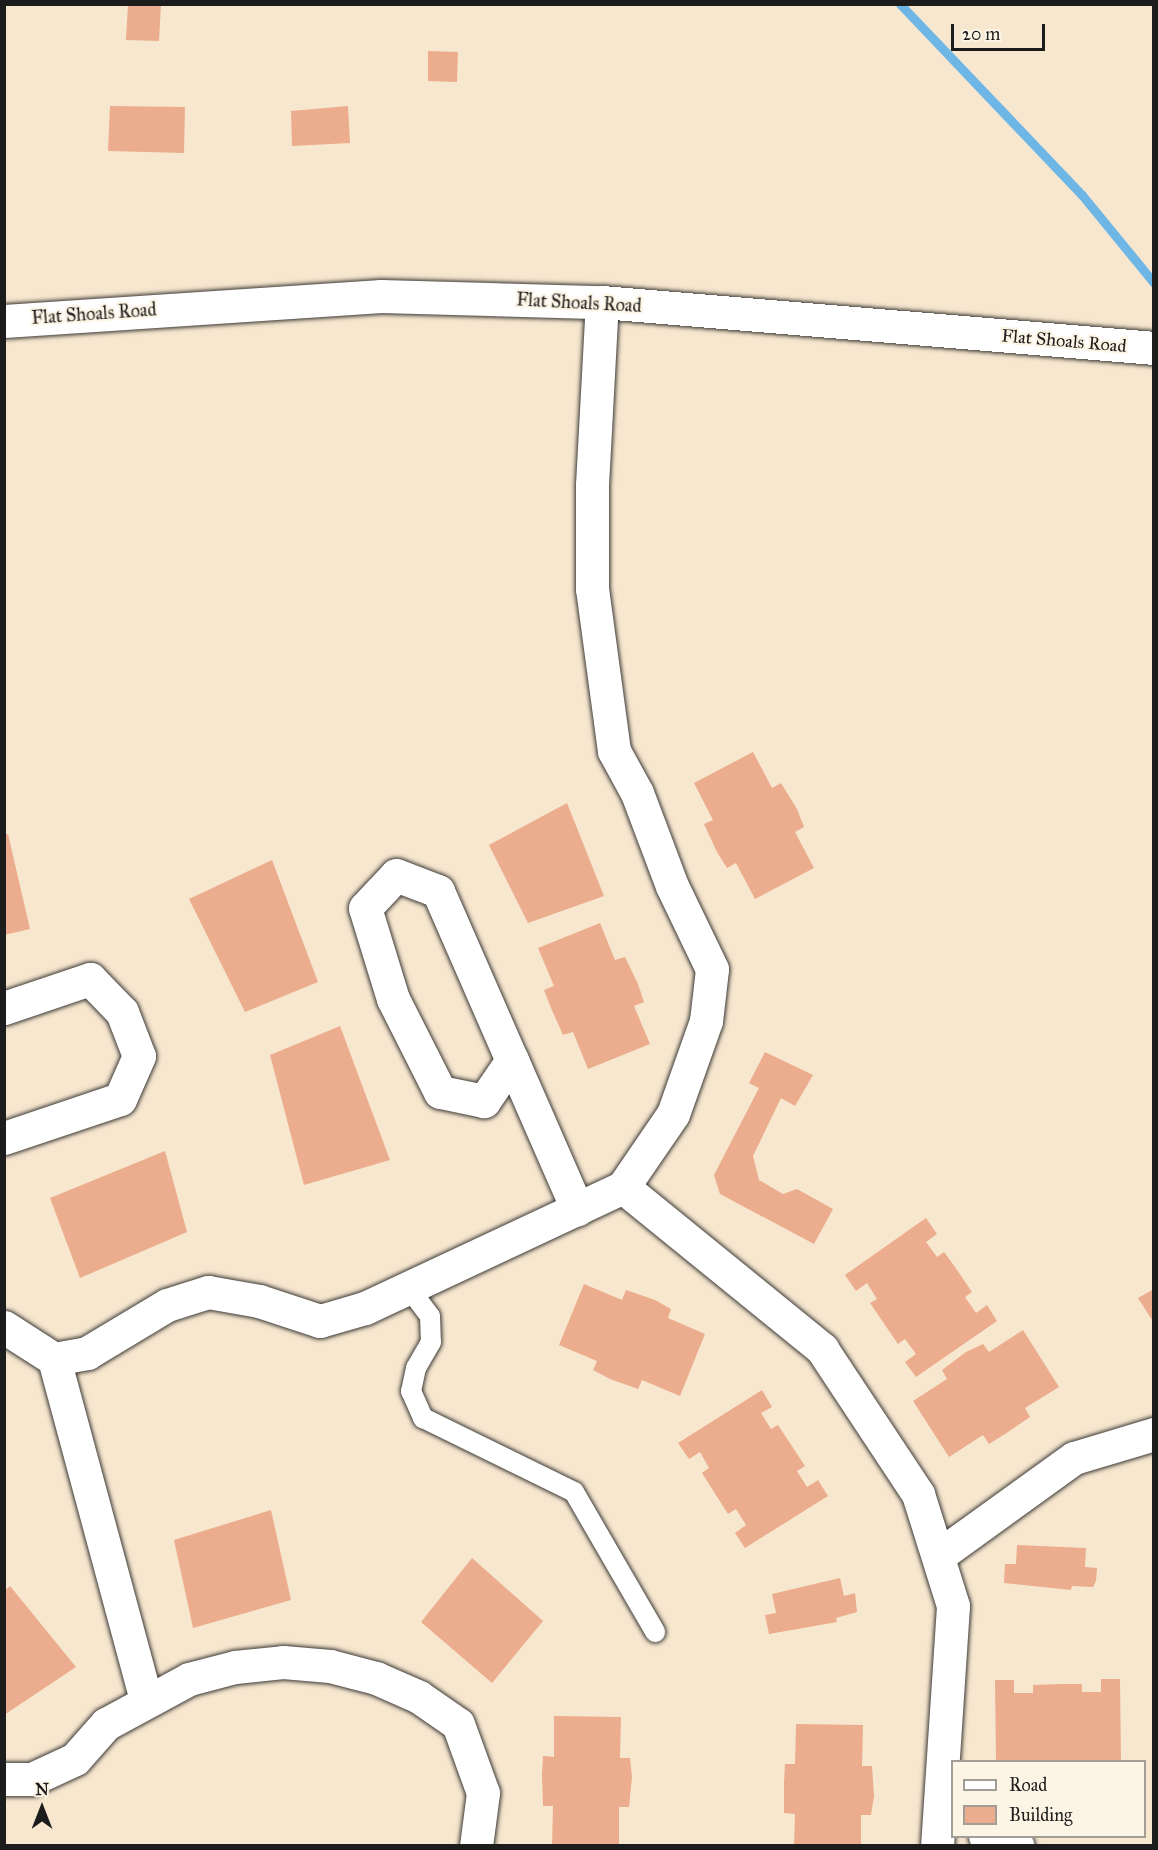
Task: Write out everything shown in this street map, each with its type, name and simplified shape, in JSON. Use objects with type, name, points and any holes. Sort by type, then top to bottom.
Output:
[{"type":"street","name":"Flat Shoals Road","points":[[4,321],[381,296],[602,302],[1154,348]]},
{"type":"street","points":[[54,1359],[87,1353],[167,1305],[208,1292],[259,1301],[320,1321],[365,1308],[623,1187],[673,1114],[706,1021],[712,969],[672,886],[637,793],[615,751],[592,589],[592,485],[602,302]]},
{"type":"street","points":[[512,1060],[484,1101],[440,1092],[393,999],[365,908],[396,874],[438,891],[512,1060],[577,1209]]},
{"type":"street","points":[[4,1008],[90,979],[122,1012],[139,1056],[120,1099],[4,1138]]},
{"type":"street","points":[[623,1187],[822,1349],[918,1494],[953,1606],[943,1832]]},
{"type":"street","points":[[4,1327],[54,1359],[146,1699]]},
{"type":"street","points":[[938,1556],[1074,1458],[1154,1434]]},
{"type":"street","points":[[4,1779],[32,1779],[75,1759],[106,1724],[146,1699],[189,1679],[235,1667],[283,1662],[330,1666],[376,1678],[419,1697],[458,1724],[483,1793],[476,1845]]},
{"type":"street","points":[[992,1838],[1017,1845]]},
{"type":"lane","points":[[408,1287],[430,1316],[431,1342],[416,1368],[411,1391],[423,1418],[574,1491],[655,1632]]},
{"type":"building","points":[[128,4],[161,4],[159,41],[126,40]]},
{"type":"building","points":[[428,51],[458,52],[457,82],[428,81]]},
{"type":"building","points":[[110,106],[185,107],[184,153],[108,151]]},
{"type":"building","points":[[348,106],[350,143],[292,146],[291,111]]},
{"type":"building","points":[[753,752],[772,788],[781,783],[797,809],[804,827],[795,832],[814,868],[755,899],[736,863],[727,868],[717,852],[704,824],[713,820],[694,783]]},
{"type":"building","points":[[567,803],[604,896],[528,923],[489,845]]},
{"type":"building","points":[[8,834],[30,929],[4,935],[4,835]]},
{"type":"building","points":[[272,860],[318,982],[245,1012],[189,899]]},
{"type":"building","points":[[600,923],[615,960],[625,957],[638,984],[644,1002],[634,1006],[650,1044],[588,1069],[573,1032],[563,1035],[551,1008],[544,990],[554,986],[538,948]]},
{"type":"building","points":[[340,1026],[390,1160],[304,1185],[270,1055]]},
{"type":"building","points":[[765,1052],[813,1075],[795,1106],[781,1098],[753,1156],[759,1180],[783,1194],[797,1189],[833,1209],[814,1244],[720,1194],[714,1175],[759,1088],[749,1083]]},
{"type":"building","points":[[165,1151],[187,1232],[80,1278],[50,1198]]},
{"type":"building","points":[[926,1218],[937,1234],[926,1242],[937,1257],[944,1252],[955,1267],[972,1292],[965,1297],[976,1313],[987,1305],[997,1321],[916,1377],[905,1362],[916,1354],[905,1339],[898,1344],[870,1303],[877,1299],[867,1283],[856,1291],[845,1275]]},
{"type":"building","points":[[584,1284],[622,1300],[626,1290],[655,1300],[671,1309],[668,1318],[705,1334],[680,1396],[642,1380],[638,1389],[610,1379],[593,1370],[597,1361],[559,1345]]},
{"type":"building","points":[[1154,1289],[1154,1323],[1138,1298]]},
{"type":"building","points":[[1023,1330],[1059,1387],[1025,1408],[1030,1417],[1005,1434],[989,1444],[983,1435],[949,1457],[913,1401],[947,1379],[942,1370],[966,1352],[983,1344],[989,1352]]},
{"type":"building","points":[[762,1390],[772,1407],[761,1413],[771,1429],[778,1425],[805,1466],[797,1471],[807,1487],[818,1480],[828,1496],[745,1548],[735,1533],[746,1525],[736,1509],[728,1514],[702,1473],[709,1468],[700,1452],[689,1459],[678,1443]]},
{"type":"building","points":[[271,1510],[291,1600],[193,1628],[174,1540]]},
{"type":"building","points":[[1017,1545],[1086,1548],[1085,1567],[1097,1568],[1093,1587],[1072,1586],[1071,1590],[1004,1583],[1005,1564],[1016,1564]]},
{"type":"building","points":[[472,1558],[543,1621],[492,1683],[421,1622]]},
{"type":"building","points":[[840,1578],[844,1596],[855,1593],[857,1612],[836,1618],[837,1622],[769,1634],[765,1615],[776,1613],[772,1594]]},
{"type":"building","points":[[10,1586],[76,1667],[4,1715],[4,1591]]},
{"type":"building","points":[[1101,1679],[1120,1679],[1121,1760],[996,1760],[995,1680],[1014,1680],[1014,1693],[1033,1693],[1033,1685],[1063,1684],[1082,1684],[1082,1692],[1101,1692]]},
{"type":"building","points":[[554,1716],[621,1717],[620,1758],[630,1758],[632,1777],[629,1807],[619,1807],[619,1846],[552,1846],[553,1806],[543,1806],[542,1775],[543,1756],[554,1757]]},
{"type":"building","points":[[796,1724],[863,1725],[862,1766],[872,1766],[874,1796],[871,1815],[861,1815],[861,1846],[794,1846],[795,1814],[784,1813],[784,1783],[785,1764],[795,1764]]},
{"type":"waterway","points":[[900,4],[1082,195],[1154,283]]}]
